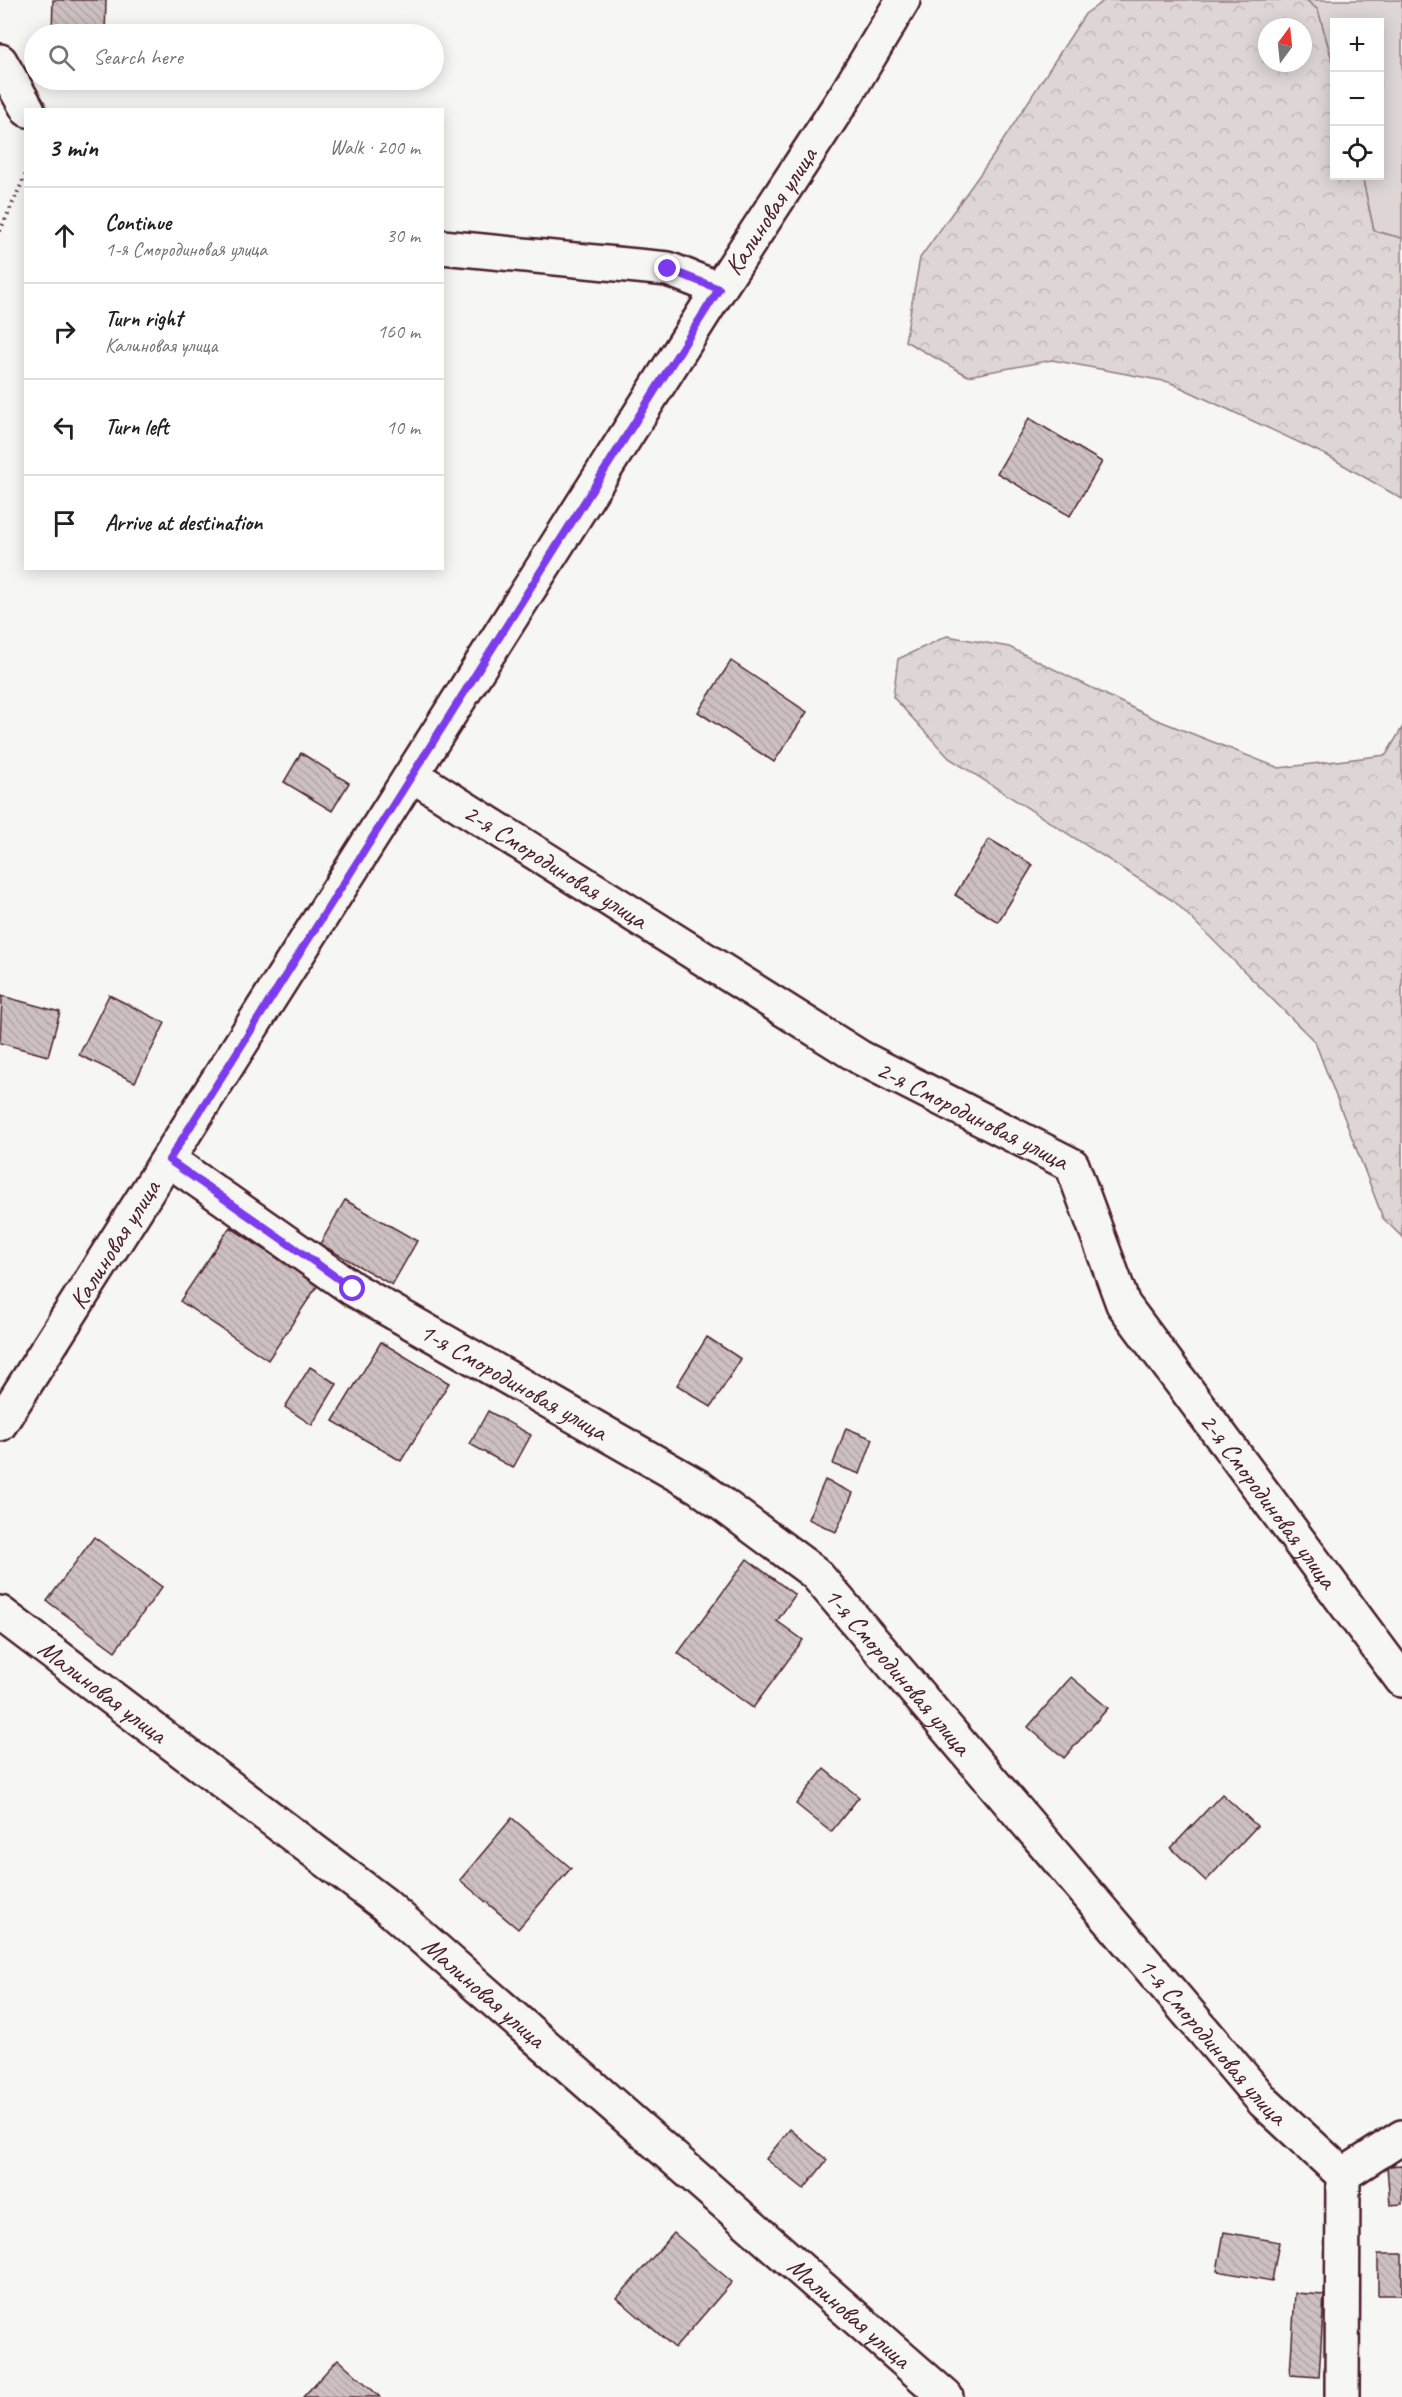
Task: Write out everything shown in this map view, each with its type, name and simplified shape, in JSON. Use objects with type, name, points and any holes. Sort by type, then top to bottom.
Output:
[{"type":"street","name":"Калиновая улица","points":[[0,1424],[719,289],[846,95],[903,0]]},
{"type":"street","points":[[0,62],[27,108]]},
{"type":"street","points":[[444,247],[668,269],[719,289]]},
{"type":"street","name":"2-я Смородиновая улица","points":[[412,775],[861,1058],[1072,1165],[1123,1304],[1402,1680]]},
{"type":"street","name":"1-я Смородиновая улица","points":[[169,1160],[353,1289],[699,1487],[815,1573],[1264,2102],[1343,2175]]},
{"type":"street","name":"Малиновая улица","points":[[0,1613],[384,1904],[946,2397]]},
{"type":"street","points":[[1342,2397],[1343,2175],[1402,2137]]},
{"type":"path","points":[[0,231],[24,178]]},
{"type":"green space","points":[[1105,0],[1306,0],[1318,10],[1330,53],[1330,180],[1363,180],[1374,231],[1402,238],[1402,499],[1328,456],[1169,382],[1052,360],[968,376],[905,341],[920,258],[993,156],[1085,14]]},
{"type":"green space","points":[[1306,0],[1402,0],[1402,238],[1374,231],[1363,180],[1384,180],[1384,18],[1330,18],[1330,53],[1318,10]]},
{"type":"green space","points":[[947,636],[1009,647],[1155,719],[1279,768],[1386,755],[1402,728],[1402,1237],[1383,1218],[1315,1042],[1175,902],[949,758],[893,697],[898,659]]},
{"type":"building","points":[[53,0],[106,0],[105,24],[52,24]]},
{"type":"building","points":[[1029,418],[1102,462],[1070,516],[997,473]]},
{"type":"building","points":[[731,661],[807,712],[774,762],[698,712]]},
{"type":"building","points":[[301,753],[349,783],[332,811],[284,782]]},
{"type":"building","points":[[989,839],[1033,865],[998,922],[955,895]]},
{"type":"building","points":[[109,995],[165,1023],[135,1082],[79,1055]]},
{"type":"building","points":[[2,996],[60,1012],[48,1056],[0,1043]]},
{"type":"building","points":[[345,1200],[417,1241],[392,1285],[320,1244]]},
{"type":"building","points":[[230,1227],[318,1285],[268,1360],[180,1301]]},
{"type":"building","points":[[707,1337],[741,1359],[711,1407],[677,1385]]},
{"type":"building","points":[[381,1342],[449,1383],[401,1461],[333,1421]]},
{"type":"building","points":[[310,1367],[337,1384],[312,1425],[285,1407]]},
{"type":"building","points":[[488,1411],[531,1435],[513,1468],[470,1444]]},
{"type":"building","points":[[846,1428],[873,1439],[860,1474],[833,1464]]},
{"type":"building","points":[[825,1480],[853,1493],[836,1532],[808,1519]]},
{"type":"building","points":[[94,1537],[162,1587],[115,1651],[47,1601]]},
{"type":"building","points":[[747,1559],[795,1595],[777,1621],[803,1640],[753,1708],[678,1653]]},
{"type":"building","points":[[1071,1677],[1108,1708],[1064,1758],[1028,1727]]},
{"type":"building","points":[[824,1769],[859,1797],[831,1832],[796,1804]]},
{"type":"building","points":[[1222,1794],[1257,1826],[1206,1881],[1171,1848]]},
{"type":"building","points":[[512,1818],[571,1868],[518,1929],[460,1880]]},
{"type":"building","points":[[790,2129],[827,2160],[804,2189],[766,2159]]},
{"type":"building","points":[[1402,2165],[1402,2204],[1390,2205],[1387,2166]]},
{"type":"building","points":[[1224,2232],[1279,2242],[1272,2281],[1217,2271]]},
{"type":"building","points":[[674,2233],[732,2282],[675,2348],[617,2298]]},
{"type":"building","points":[[1378,2254],[1402,2254],[1402,2295],[1378,2295]]},
{"type":"building","points":[[1295,2293],[1324,2295],[1319,2377],[1290,2375]]},
{"type":"building","points":[[338,2359],[380,2397],[303,2397]]},
{"type":"route","points":[[353,1289],[169,1160],[719,289],[668,269]]}]
